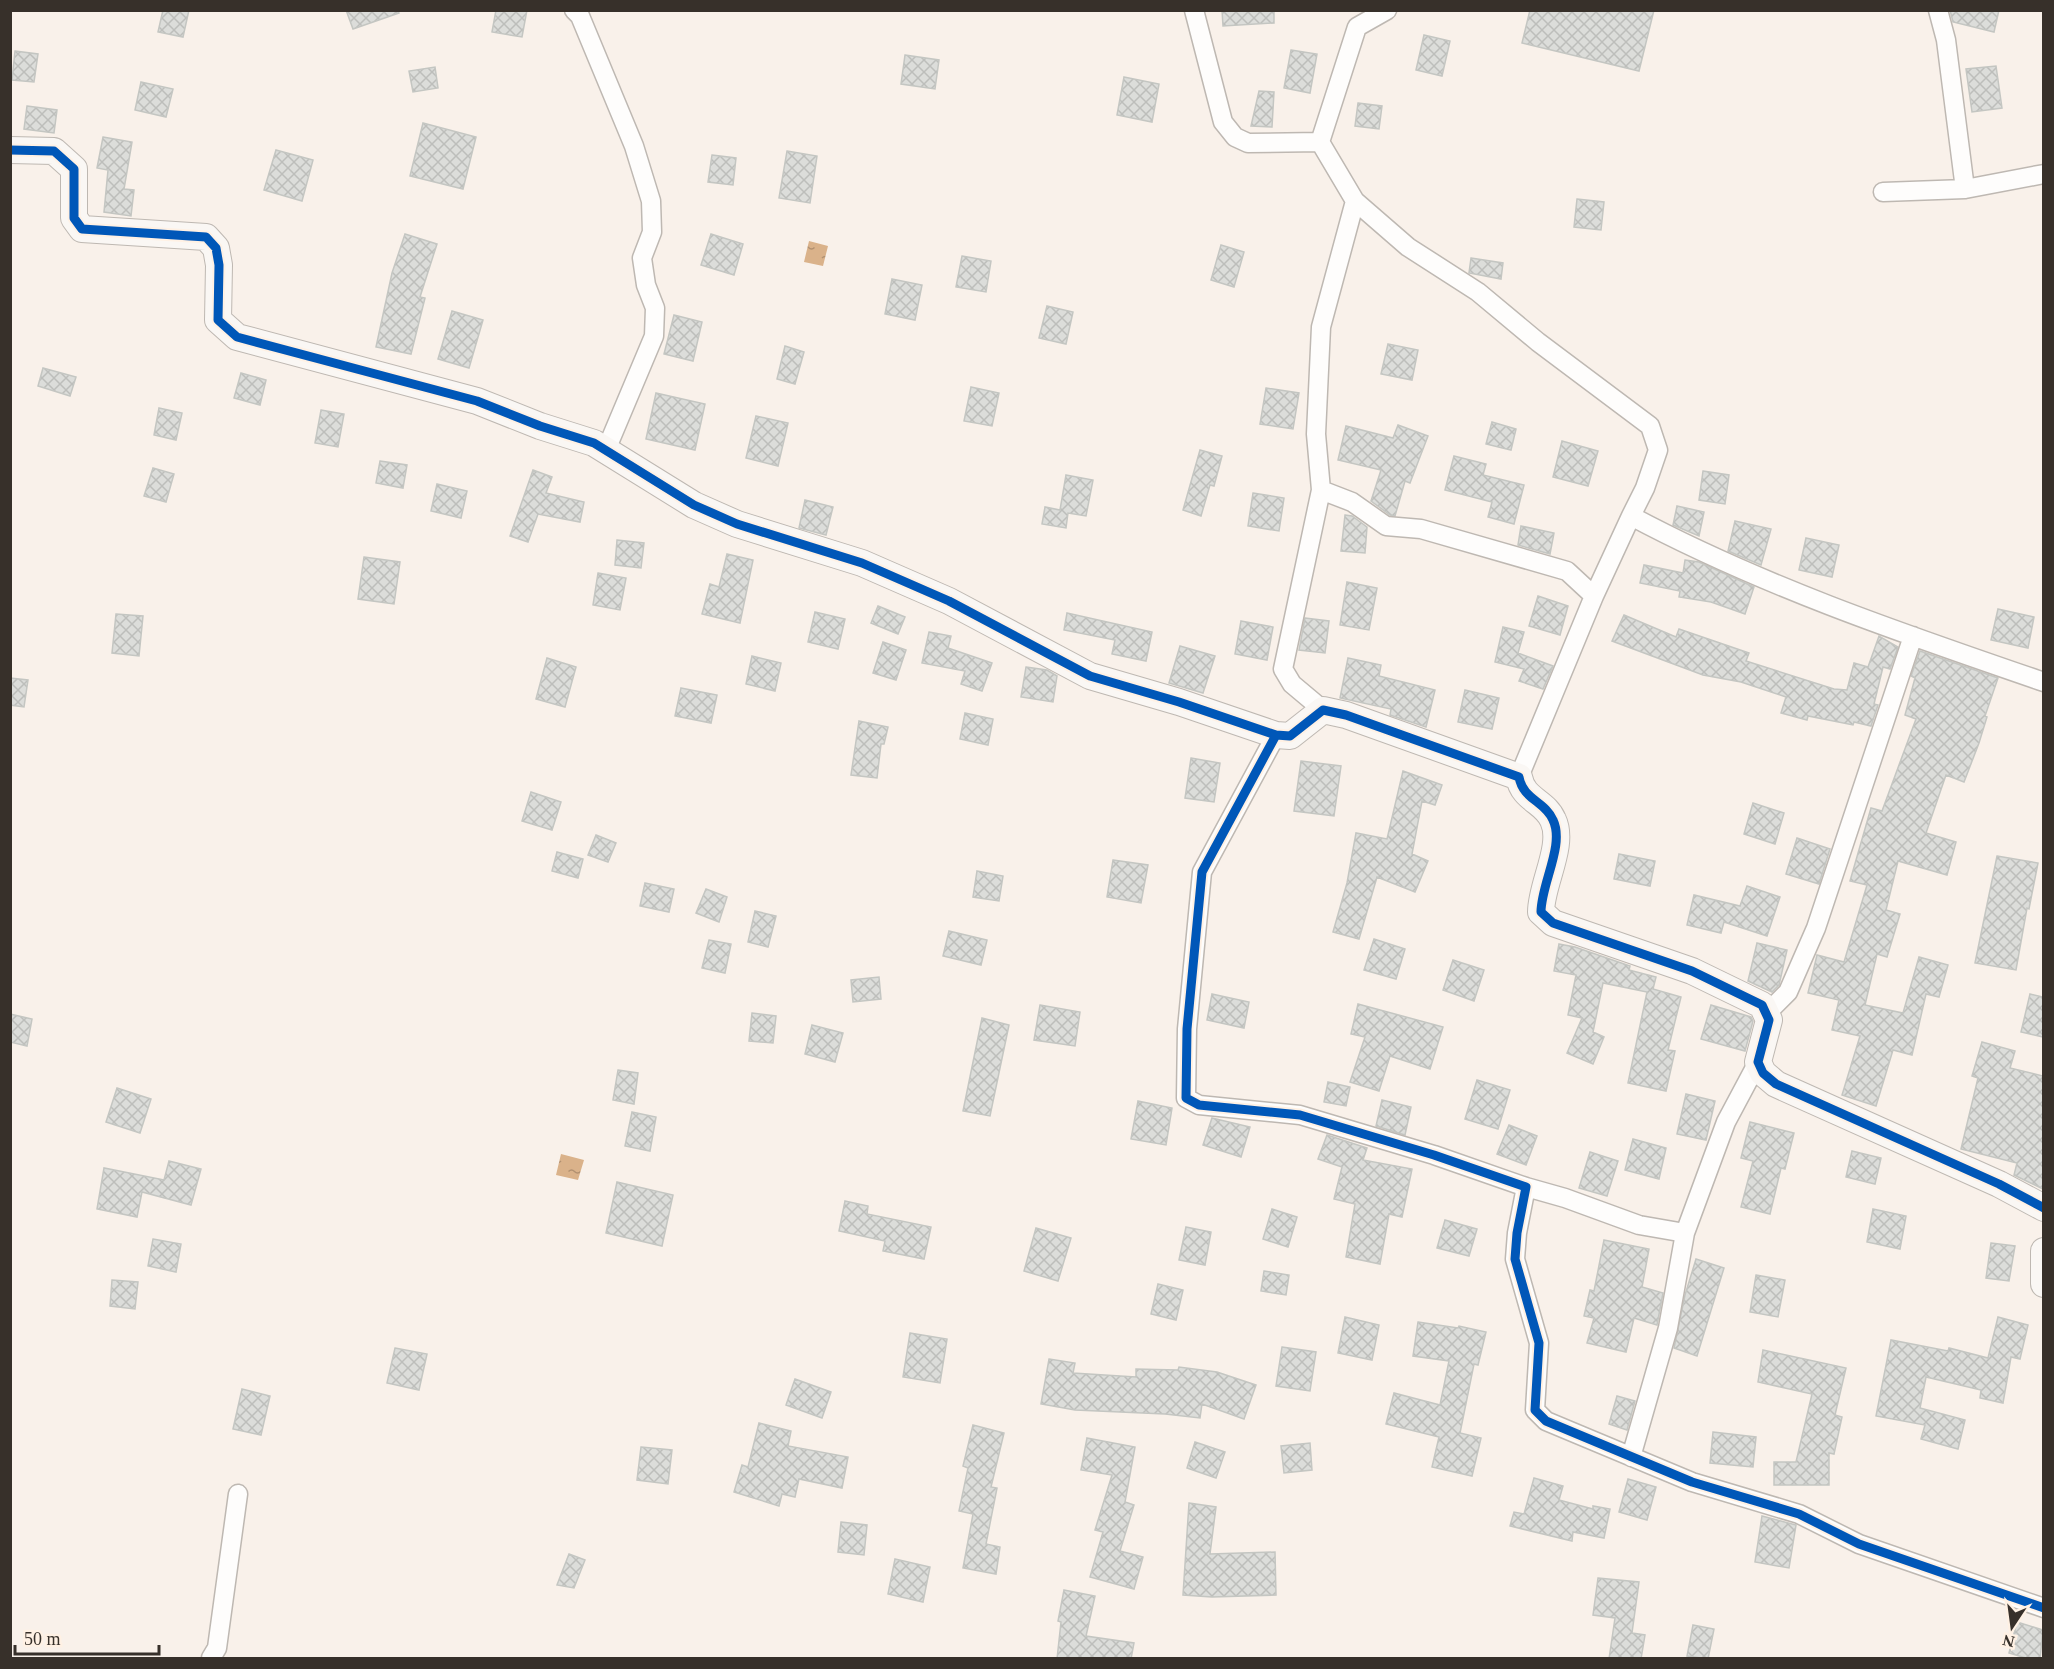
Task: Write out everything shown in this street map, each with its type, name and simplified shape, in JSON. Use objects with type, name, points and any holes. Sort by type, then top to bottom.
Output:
[{"type":"street","points":[[574,10],[580,16],[634,146],[651,201],[652,231],[642,258],[646,285],[655,308],[654,336],[606,450]]},
{"type":"street","points":[[1194,10],[1223,122],[1235,137],[1248,143],[1320,142]]},
{"type":"street","points":[[1387,10],[1357,27],[1320,142],[1355,201],[1408,247],[1478,292],[1538,342],[1650,426],[1658,450],[1645,488],[1594,596],[1519,777],[1521,787],[1529,798],[1545,807],[1554,822],[1557,842],[1541,900],[1541,912],[1553,923],[1692,970],[1752,999],[1768,1012]]},
{"type":"street","points":[[1938,10],[1946,40],[1965,189]]},
{"type":"street","points":[[10,150],[54,151],[74,169],[74,218],[82,229],[206,237],[216,248],[219,265],[218,320],[237,337],[477,402],[540,426],[594,443],[694,505],[737,524],[862,563],[938,596],[1090,676],[1179,702],[1276,735],[1290,736],[1323,710]]},
{"type":"street","points":[[1883,192],[1965,189],[2043,174]]},
{"type":"street","points":[[1355,201],[1321,327],[1316,434],[1322,490],[1283,669],[1292,684],[1323,710],[1346,715],[1519,777]]},
{"type":"street","points":[[1322,490],[1352,502],[1386,526],[1421,529],[1567,571],[1594,596]]},
{"type":"street","points":[[1631,516],[1718,560],[1913,636],[2043,682]]},
{"type":"street","points":[[1631,1457],[1668,1328],[1685,1233],[1726,1122],[1758,1062],[1767,1030],[1768,1012],[1788,992],[1816,928],[1913,636]]},
{"type":"street","points":[[1276,735],[1202,872],[1186,1029],[1186,1098],[1199,1105],[1300,1115],[1434,1155],[1639,1225],[1685,1233]]},
{"type":"street","points":[[1758,1062],[1763,1073],[1776,1084],[1999,1184],[2043,1208]]},
{"type":"street","points":[[1526,1187],[1515,1259],[1539,1343],[1535,1410],[1546,1421],[1562,1430],[1692,1482],[1799,1514],[1859,1544],[2043,1608]]},
{"type":"street","points":[[2043,1251],[2043,1284]]},
{"type":"street","points":[[211,1659],[217,1648],[238,1494]]},
{"type":"water","points":[[809,241],[828,246],[823,266],[804,262]]},
{"type":"water","points":[[561,1154],[584,1160],[578,1180],[556,1175]]},
{"type":"building","points":[[163,10],[189,10],[183,37],[158,32]]},
{"type":"building","points":[[346,10],[398,10],[399,13],[353,29]]},
{"type":"building","points":[[496,10],[527,10],[522,37],[492,32]]},
{"type":"building","points":[[1222,10],[1274,10],[1274,23],[1223,26]]},
{"type":"building","points":[[1530,10],[1654,10],[1639,71],[1522,43]]},
{"type":"building","points":[[1950,10],[1999,10],[1994,32],[1953,22]]},
{"type":"building","points":[[1424,35],[1450,41],[1442,76],[1416,70]]},
{"type":"building","points":[[1291,50],[1317,54],[1310,93],[1284,88]]},
{"type":"building","points":[[15,51],[38,54],[34,82],[12,80]]},
{"type":"building","points":[[905,55],[939,60],[935,89],[901,84]]},
{"type":"building","points":[[1996,66],[2002,108],[1972,112],[1966,69]]},
{"type":"building","points":[[435,67],[438,88],[413,92],[409,71]]},
{"type":"building","points":[[1124,77],[1159,84],[1152,122],[1117,115]]},
{"type":"building","points":[[141,82],[173,89],[166,117],[135,110]]},
{"type":"building","points":[[1259,91],[1274,92],[1272,127],[1251,126]]},
{"type":"building","points":[[1358,103],[1382,106],[1379,129],[1355,126]]},
{"type":"building","points":[[27,106],[57,110],[54,133],[24,129]]},
{"type":"building","points":[[423,123],[476,137],[463,189],[410,176]]},
{"type":"building","points":[[103,137],[132,142],[124,189],[134,190],[131,216],[104,212],[108,170],[97,168]]},
{"type":"building","points":[[276,150],[313,160],[302,201],[264,190]]},
{"type":"building","points":[[787,151],[817,156],[810,203],[779,198]]},
{"type":"building","points":[[712,155],[736,158],[733,185],[708,182]]},
{"type":"building","points":[[1577,199],[1604,202],[1601,230],[1574,227]]},
{"type":"building","points":[[405,234],[437,244],[420,297],[425,298],[411,354],[376,347],[392,273]]},
{"type":"building","points":[[711,234],[743,244],[734,275],[701,265]]},
{"type":"building","points":[[1221,245],[1244,252],[1234,287],[1211,280]]},
{"type":"building","points":[[962,256],[991,261],[986,292],[956,287]]},
{"type":"building","points":[[1471,258],[1503,263],[1501,279],[1469,273]]},
{"type":"building","points":[[892,279],[922,285],[915,320],[885,314]]},
{"type":"building","points":[[1047,306],[1073,312],[1066,344],[1039,338]]},
{"type":"building","points":[[452,311],[483,320],[469,368],[438,359]]},
{"type":"building","points":[[674,315],[702,322],[693,361],[664,354]]},
{"type":"building","points":[[1388,344],[1418,350],[1412,380],[1381,374]]},
{"type":"building","points":[[785,346],[804,352],[795,384],[777,379]]},
{"type":"building","points":[[43,368],[76,377],[70,396],[38,386]]},
{"type":"building","points":[[241,373],[266,380],[260,405],[234,398]]},
{"type":"building","points":[[971,387],[999,393],[992,426],[964,421]]},
{"type":"building","points":[[1266,388],[1299,393],[1293,429],[1260,424]]},
{"type":"building","points":[[656,393],[705,404],[695,450],[646,439]]},
{"type":"building","points":[[159,408],[182,413],[176,440],[154,435]]},
{"type":"building","points":[[321,410],[344,414],[338,447],[315,443]]},
{"type":"building","points":[[756,416],[788,423],[778,466],[746,458]]},
{"type":"building","points":[[1492,422],[1516,429],[1511,450],[1486,444]]},
{"type":"building","points":[[1398,425],[1428,436],[1410,483],[1405,481],[1395,516],[1390,515],[1371,501],[1381,470],[1338,460],[1346,426],[1393,438]]},
{"type":"building","points":[[1562,441],[1598,451],[1588,486],[1553,477]]},
{"type":"building","points":[[1200,450],[1222,456],[1214,486],[1210,485],[1201,516],[1183,510]]},
{"type":"building","points":[[1454,456],[1486,464],[1483,475],[1524,485],[1514,524],[1488,517],[1492,502],[1445,490]]},
{"type":"building","points":[[380,461],[407,465],[403,488],[376,483]]},
{"type":"building","points":[[153,468],[174,474],[166,502],[144,496]]},
{"type":"building","points":[[533,470],[552,477],[546,493],[584,502],[580,522],[538,514],[528,542],[510,536]]},
{"type":"building","points":[[1703,471],[1729,475],[1725,504],[1699,500]]},
{"type":"building","points":[[1066,475],[1093,480],[1086,516],[1068,513],[1066,528],[1042,524],[1045,507],[1060,510]]},
{"type":"building","points":[[437,484],[467,491],[461,518],[431,511]]},
{"type":"building","points":[[1253,493],[1284,498],[1279,531],[1248,526]]},
{"type":"building","points":[[805,500],[833,507],[826,535],[799,528]]},
{"type":"building","points":[[1677,506],[1704,512],[1699,536],[1673,525]]},
{"type":"building","points":[[1345,515],[1352,516],[1367,527],[1365,553],[1341,551]]},
{"type":"building","points":[[1735,521],[1771,529],[1761,565],[1728,551]]},
{"type":"building","points":[[1521,526],[1554,533],[1550,554],[1518,545]]},
{"type":"building","points":[[1806,538],[1839,545],[1832,577],[1799,570]]},
{"type":"building","points":[[617,540],[644,543],[641,568],[615,565]]},
{"type":"building","points":[[727,554],[753,560],[740,623],[702,614],[710,584],[719,587]]},
{"type":"building","points":[[364,557],[400,562],[394,604],[358,599]]},
{"type":"building","points":[[1685,560],[1699,562],[1754,587],[1745,614],[1711,602],[1679,597],[1680,591],[1640,583],[1644,565],[1683,573]]},
{"type":"building","points":[[598,573],[626,578],[620,610],[593,605]]},
{"type":"building","points":[[1347,582],[1377,588],[1369,630],[1340,625]]},
{"type":"building","points":[[1538,596],[1568,606],[1560,635],[1529,626]]},
{"type":"building","points":[[878,606],[905,617],[898,634],[871,623]]},
{"type":"building","points":[[1998,609],[2034,617],[2028,648],[1991,640]]},
{"type":"building","points":[[815,612],[845,619],[838,649],[808,642]]},
{"type":"building","points":[[1067,613],[1152,632],[1146,661],[1112,654],[1115,640],[1064,630]]},
{"type":"building","points":[[116,614],[143,616],[139,656],[112,653]]},
{"type":"building","points":[[1624,615],[1676,637],[1679,629],[1749,653],[1746,661],[1834,689],[1847,690],[1854,663],[1868,667],[1879,636],[1898,647],[1890,669],[1883,667],[1874,704],[1878,705],[1871,726],[1854,722],[1853,725],[1808,716],[1807,720],[1781,713],[1786,697],[1741,682],[1703,675],[1612,641]]},
{"type":"building","points":[[1305,618],[1329,621],[1325,653],[1299,650]]},
{"type":"building","points":[[1241,621],[1273,627],[1267,660],[1235,654]]},
{"type":"building","points":[[1503,627],[1524,632],[1518,653],[1553,666],[1543,689],[1519,681],[1524,669],[1495,662]]},
{"type":"building","points":[[929,632],[951,636],[948,648],[992,663],[982,691],[961,684],[965,671],[922,663]]},
{"type":"building","points":[[883,642],[906,650],[896,680],[873,673]]},
{"type":"building","points":[[1180,646],[1215,656],[1203,693],[1169,683]]},
{"type":"building","points":[[1920,651],[1998,678],[1985,716],[1987,717],[1979,743],[1964,782],[1946,775],[1926,833],[1956,842],[1947,875],[1898,861],[1886,910],[1900,914],[1887,957],[1877,954],[1865,1005],[1903,1013],[1919,957],[1948,965],[1939,997],[1926,994],[1912,1055],[1893,1050],[1876,1106],[1842,1095],[1860,1036],[1832,1030],[1839,1000],[1808,993],[1817,955],[1844,962],[1867,885],[1850,881],[1871,808],[1882,811],[1916,719],[1905,715],[1915,678],[1911,676]]},
{"type":"building","points":[[752,656],[781,663],[775,691],[746,684]]},
{"type":"building","points":[[547,658],[576,667],[565,707],[536,699]]},
{"type":"building","points":[[1348,658],[1381,665],[1379,676],[1435,690],[1426,727],[1390,715],[1391,709],[1340,698]]},
{"type":"building","points":[[1026,667],[1047,670],[1057,676],[1053,702],[1021,697]]},
{"type":"building","points":[[10,678],[28,680],[24,707],[10,705]]},
{"type":"building","points":[[681,688],[717,695],[711,723],[675,716]]},
{"type":"building","points":[[1465,690],[1499,698],[1492,729],[1458,722]]},
{"type":"building","points":[[965,713],[993,719],[988,745],[960,739]]},
{"type":"building","points":[[859,721],[888,727],[884,744],[881,744],[877,778],[851,775]]},
{"type":"building","points":[[1191,758],[1220,763],[1214,802],[1185,798]]},
{"type":"building","points":[[1301,761],[1341,766],[1334,816],[1294,811]]},
{"type":"building","points":[[1403,771],[1442,785],[1435,805],[1422,801],[1412,854],[1428,861],[1415,892],[1377,877],[1359,939],[1333,932],[1347,883],[1356,833],[1387,839]]},
{"type":"building","points":[[531,792],[561,802],[552,830],[522,821]]},
{"type":"building","points":[[1753,803],[1784,813],[1775,844],[1744,834]]},
{"type":"building","points":[[596,835],[616,843],[608,862],[588,855]]},
{"type":"building","points":[[1797,838],[1830,849],[1819,884],[1786,874]]},
{"type":"building","points":[[557,852],[583,859],[578,878],[552,871]]},
{"type":"building","points":[[1619,854],[1655,861],[1650,886],[1614,879]]},
{"type":"building","points":[[1997,856],[2038,863],[2016,970],[1975,963]]},
{"type":"building","points":[[1113,860],[1148,865],[1141,903],[1107,897]]},
{"type":"building","points":[[977,871],[1003,876],[999,901],[973,897]]},
{"type":"building","points":[[645,883],[674,889],[669,912],[640,906]]},
{"type":"building","points":[[1747,886],[1780,897],[1767,936],[1724,922],[1721,933],[1687,925],[1694,895],[1740,906]]},
{"type":"building","points":[[706,889],[727,897],[719,922],[696,913]]},
{"type":"building","points":[[755,911],[776,916],[768,947],[748,942]]},
{"type":"building","points":[[949,931],[987,940],[981,965],[943,956]]},
{"type":"building","points":[[1374,939],[1405,949],[1396,979],[1364,970]]},
{"type":"building","points":[[709,940],[731,944],[725,973],[702,968]]},
{"type":"building","points":[[1757,943],[1787,950],[1779,985],[1772,992],[1748,981]]},
{"type":"building","points":[[1559,944],[1575,947],[1630,966],[1629,970],[1656,977],[1653,989],[1681,997],[1668,1050],[1675,1051],[1666,1091],[1628,1083],[1647,992],[1603,983],[1593,1032],[1604,1037],[1593,1064],[1567,1053],[1582,1018],[1568,1015],[1576,975],[1554,971]]},
{"type":"building","points":[[1453,960],[1484,970],[1474,1001],[1443,990]]},
{"type":"building","points":[[879,977],[881,999],[853,1002],[851,980]]},
{"type":"building","points":[[1212,994],[1249,1002],[1244,1028],[1207,1020]]},
{"type":"building","points":[[2030,994],[2043,997],[2043,1037],[2021,1032]]},
{"type":"building","points":[[1358,1004],[1443,1027],[1430,1069],[1390,1056],[1379,1091],[1350,1082],[1365,1037],[1351,1034]]},
{"type":"building","points":[[1040,1005],[1080,1012],[1075,1046],[1034,1040]]},
{"type":"building","points":[[1711,1005],[1751,1017],[1753,1021],[1745,1051],[1701,1039]]},
{"type":"building","points":[[752,1013],[776,1016],[773,1043],[749,1041]]},
{"type":"building","points":[[10,1014],[32,1019],[27,1046],[10,1042]]},
{"type":"building","points":[[982,1018],[1009,1025],[990,1116],[963,1111]]},
{"type":"building","points":[[812,1025],[843,1033],[835,1062],[805,1054]]},
{"type":"building","points":[[1982,1042],[2015,1051],[2010,1068],[2043,1076],[2043,1189],[2014,1175],[2017,1163],[1961,1149],[1978,1078],[1972,1076]]},
{"type":"building","points":[[618,1070],[638,1073],[634,1104],[613,1100]]},
{"type":"building","points":[[1477,1080],[1510,1090],[1498,1129],[1465,1119]]},
{"type":"building","points":[[1328,1082],[1350,1087],[1346,1106],[1324,1102]]},
{"type":"building","points":[[117,1088],[151,1099],[140,1133],[106,1122]]},
{"type":"building","points":[[1686,1094],[1715,1101],[1706,1140],[1677,1134]]},
{"type":"building","points":[[1382,1100],[1411,1107],[1405,1135],[1376,1126]]},
{"type":"building","points":[[1138,1101],[1172,1108],[1166,1145],[1131,1139]]},
{"type":"building","points":[[632,1112],[656,1117],[650,1151],[625,1146]]},
{"type":"building","points":[[1212,1118],[1250,1127],[1241,1157],[1203,1145]]},
{"type":"building","points":[[1750,1122],[1794,1133],[1785,1169],[1781,1168],[1770,1214],[1741,1207],[1753,1161],[1741,1158]]},
{"type":"building","points":[[1509,1125],[1537,1136],[1526,1165],[1497,1154]]},
{"type":"building","points":[[1327,1135],[1367,1148],[1363,1160],[1412,1169],[1402,1217],[1389,1214],[1380,1264],[1346,1257],[1355,1204],[1334,1199],[1342,1167],[1318,1159]]},
{"type":"building","points":[[1633,1139],[1666,1148],[1659,1179],[1625,1170]]},
{"type":"building","points":[[1852,1151],[1881,1158],[1875,1184],[1846,1177]]},
{"type":"building","points":[[1590,1152],[1618,1161],[1607,1196],[1579,1188]]},
{"type":"building","points":[[169,1161],[201,1169],[191,1205],[142,1192],[137,1217],[97,1209],[104,1168],[164,1180]]},
{"type":"building","points":[[617,1182],[673,1195],[662,1246],[606,1233]]},
{"type":"building","points":[[845,1201],[868,1206],[867,1214],[931,1227],[924,1259],[883,1251],[885,1241],[839,1231]]},
{"type":"building","points":[[1272,1209],[1297,1217],[1288,1247],[1263,1239]]},
{"type":"building","points":[[1873,1209],[1906,1216],[1900,1249],[1867,1242]]},
{"type":"building","points":[[1445,1220],[1477,1229],[1469,1256],[1437,1248]]},
{"type":"building","points":[[1186,1227],[1211,1232],[1205,1265],[1179,1260]]},
{"type":"building","points":[[1036,1228],[1071,1238],[1058,1281],[1024,1271]]},
{"type":"building","points":[[153,1239],[181,1244],[176,1272],[148,1266]]},
{"type":"building","points":[[1604,1240],[1649,1249],[1642,1287],[1663,1293],[1657,1325],[1634,1318],[1626,1352],[1587,1343],[1594,1318],[1584,1316],[1590,1290],[1594,1291]]},
{"type":"building","points":[[1991,1243],[2015,1246],[2009,1281],[1986,1278]]},
{"type":"building","points":[[1696,1259],[1724,1268],[1697,1356],[1674,1348],[1685,1295]]},
{"type":"building","points":[[1264,1271],[1289,1275],[1286,1295],[1261,1291]]},
{"type":"building","points":[[1756,1275],[1785,1280],[1778,1317],[1750,1312]]},
{"type":"building","points":[[112,1280],[138,1282],[135,1309],[110,1306]]},
{"type":"building","points":[[1158,1284],[1183,1290],[1176,1320],[1151,1314]]},
{"type":"building","points":[[1345,1317],[1379,1325],[1372,1360],[1338,1353]]},
{"type":"building","points":[[1998,1317],[2028,1325],[2020,1359],[2011,1357],[2003,1403],[1980,1398],[1981,1390],[1926,1377],[1920,1408],[1965,1420],[1958,1449],[1921,1439],[1925,1425],[1876,1416],[1891,1340],[1948,1351],[1949,1348],[1988,1358]]},
{"type":"building","points":[[1418,1322],[1458,1328],[1459,1326],[1486,1332],[1478,1365],[1474,1364],[1460,1433],[1481,1438],[1472,1476],[1432,1467],[1439,1437],[1386,1424],[1394,1393],[1440,1405],[1449,1361],[1413,1356]]},
{"type":"building","points":[[910,1333],[947,1339],[940,1383],[903,1377]]},
{"type":"building","points":[[1282,1347],[1316,1352],[1310,1391],[1276,1386]]},
{"type":"building","points":[[395,1348],[427,1354],[419,1390],[387,1383]]},
{"type":"building","points":[[1763,1350],[1846,1368],[1835,1415],[1842,1417],[1834,1454],[1829,1453],[1829,1485],[1774,1485],[1774,1462],[1796,1462],[1812,1394],[1758,1382]]},
{"type":"building","points":[[1049,1359],[1075,1363],[1073,1373],[1136,1377],[1136,1369],[1178,1370],[1179,1367],[1217,1372],[1256,1385],[1244,1419],[1202,1404],[1200,1418],[1075,1410],[1041,1404]]},
{"type":"building","points":[[795,1379],[831,1392],[822,1418],[786,1405]]},
{"type":"building","points":[[242,1389],[270,1396],[261,1435],[233,1429]]},
{"type":"building","points":[[1617,1396],[1635,1401],[1627,1430],[1609,1424]]},
{"type":"building","points":[[759,1423],[791,1431],[788,1446],[848,1457],[842,1488],[799,1479],[795,1497],[782,1494],[779,1506],[734,1492],[742,1465],[748,1467]]},
{"type":"building","points":[[973,1425],[1004,1433],[991,1487],[997,1488],[986,1544],[1000,1547],[996,1574],[963,1568],[973,1514],[959,1511],[968,1468],[963,1466]]},
{"type":"building","points":[[1713,1432],[1756,1437],[1753,1467],[1710,1463]]},
{"type":"building","points":[[1087,1438],[1135,1447],[1125,1502],[1134,1505],[1120,1551],[1143,1557],[1134,1589],[1090,1577],[1103,1532],[1095,1530],[1112,1475],[1081,1470]]},
{"type":"building","points":[[1195,1442],[1225,1452],[1216,1478],[1187,1468]]},
{"type":"building","points":[[1310,1443],[1312,1470],[1284,1473],[1281,1446]]},
{"type":"building","points":[[641,1447],[672,1450],[668,1484],[637,1480]]},
{"type":"building","points":[[1534,1478],[1563,1486],[1559,1500],[1593,1509],[1593,1506],[1610,1509],[1604,1538],[1573,1532],[1572,1541],[1510,1526],[1514,1512],[1524,1514]]},
{"type":"building","points":[[1628,1479],[1656,1487],[1647,1520],[1619,1512]]},
{"type":"building","points":[[1189,1503],[1216,1507],[1210,1554],[1275,1552],[1276,1595],[1212,1597],[1183,1595]]},
{"type":"building","points":[[1762,1516],[1796,1525],[1789,1568],[1755,1562]]},
{"type":"building","points":[[841,1522],[867,1525],[864,1555],[838,1552]]},
{"type":"building","points":[[569,1554],[585,1560],[574,1588],[557,1585]]},
{"type":"building","points":[[895,1559],[930,1567],[923,1602],[888,1594]]},
{"type":"building","points":[[1598,1578],[1639,1582],[1632,1633],[1645,1635],[1641,1659],[1609,1659],[1615,1618],[1593,1615]]},
{"type":"building","points":[[1064,1590],[1095,1596],[1086,1636],[1134,1643],[1131,1659],[1057,1659],[1061,1622],[1058,1621]]},
{"type":"building","points":[[2017,1622],[2043,1630],[2040,1659],[2029,1659],[2009,1653]]},
{"type":"building","points":[[1693,1625],[1714,1629],[1708,1659],[1687,1656]]},
{"type":"cycle path","points":[[10,150],[54,151],[74,169],[74,218],[82,229],[206,237],[216,248],[219,265],[218,320],[237,337],[477,401],[540,426],[594,443],[694,505],[737,524],[862,563],[949,601],[1090,676],[1179,702],[1276,735],[1290,736],[1323,710],[1346,715],[1519,777],[1521,785],[1529,796],[1545,808],[1556,830],[1554,853],[1541,912],[1553,923],[1692,971],[1762,1005],[1769,1020],[1758,1062],[1763,1073],[1776,1084],[1999,1184],[2044,1208]]},
{"type":"cycle path","points":[[1276,735],[1202,872],[1187,1029],[1186,1098],[1199,1105],[1300,1115],[1434,1155],[1526,1187],[1517,1233],[1515,1259],[1539,1343],[1535,1410],[1546,1421],[1692,1482],[1799,1514],[1859,1544],[2044,1608]]}]
